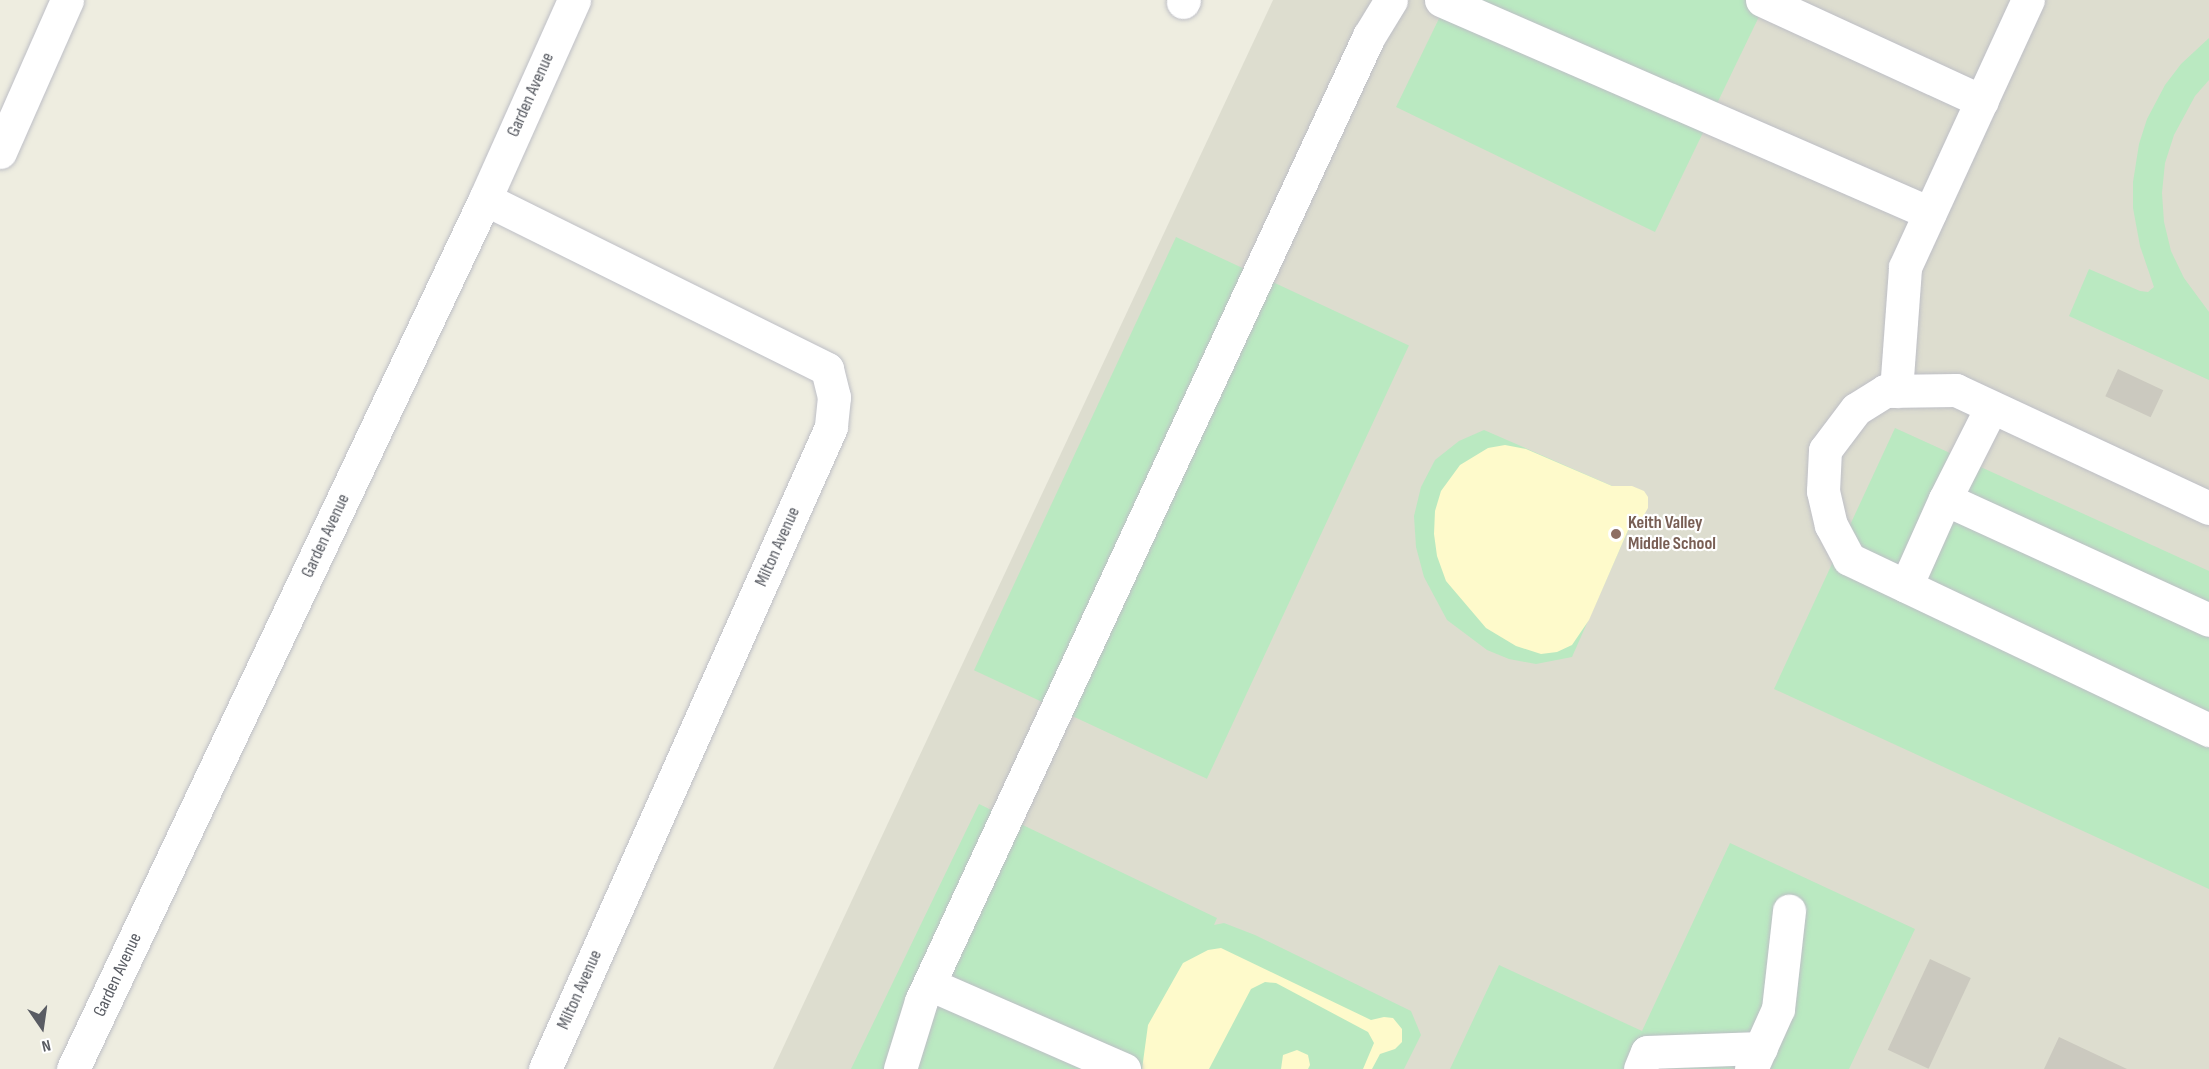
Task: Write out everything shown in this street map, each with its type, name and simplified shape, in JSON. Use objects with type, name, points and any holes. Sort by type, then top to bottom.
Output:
[{"type":"street","points":[[0,152],[67,0]]},
{"type":"street","name":"Garden Avenue","points":[[74,1069],[485,199],[573,0]]},
{"type":"street","points":[[900,1069],[929,984],[1364,46],[1391,0]]},
{"type":"street","points":[[1441,0],[1930,213]]},
{"type":"street","points":[[1762,0],[1982,100]]},
{"type":"street","points":[[1896,391],[1905,267],[2028,0]]},
{"type":"street","name":"Milton Avenue","points":[[485,199],[827,369],[834,397],[831,427],[545,1069]]},
{"type":"street","points":[[2209,508],[1956,390],[1885,391],[1856,409],[1825,450],[1823,491],[1832,525],[1848,559],[2209,730]]},
{"type":"street","points":[[1906,586],[1945,499],[1991,408]]},
{"type":"street","points":[[1945,499],[2209,620]]},
{"type":"street","points":[[1640,1069],[1647,1052],[1756,1059],[1778,1009],[1789,911]]},
{"type":"street","points":[[929,984],[1124,1069]]},
{"type":"shaded area","name":"Keith Valley Middle School","points":[[1273,0],[2209,0],[2209,1069],[773,1069]]},
{"type":"green space","points":[[1448,0],[1767,0],[1655,232],[1396,107]]},
{"type":"green space","points":[[2209,38],[2209,80],[2195,96],[2174,135],[2165,163],[2162,193],[2164,222],[2171,251],[2184,278],[2209,312],[2209,380],[2069,316],[2089,269],[2140,291],[2148,292],[2154,287],[2140,246],[2133,208],[2133,182],[2139,144],[2147,119],[2165,85],[2181,64]]},
{"type":"green space","points":[[1176,237],[1409,346],[1207,779],[974,670]]},
{"type":"green space","points":[[1895,428],[2209,571],[2209,889],[1774,689]]},
{"type":"green space","points":[[1484,430],[1642,499],[1572,657],[1536,664],[1509,659],[1487,650],[1447,620],[1424,577],[1416,547],[1414,516],[1421,487],[1435,460],[1459,441]]},
{"type":"green space","points":[[979,804],[1217,918],[1214,925],[1224,923],[1255,935],[1411,1011],[1421,1035],[1404,1069],[851,1069]]},
{"type":"green space","points":[[1730,843],[1915,929],[1849,1069],[1450,1069],[1499,965],[1642,1031]]},
{"type":"sand","points":[[1505,445],[1526,449],[1612,486],[1632,486],[1644,491],[1648,497],[1648,508],[1640,522],[1629,528],[1589,620],[1572,645],[1557,652],[1541,654],[1516,646],[1486,628],[1446,581],[1437,556],[1434,534],[1435,511],[1441,491],[1460,465],[1488,448]]},
{"type":"sand","points":[[1221,948],[1371,1020],[1384,1017],[1393,1018],[1402,1029],[1402,1042],[1395,1049],[1380,1054],[1372,1069],[1363,1069],[1374,1043],[1368,1032],[1276,983],[1265,982],[1251,989],[1209,1069],[1142,1069],[1148,1025],[1183,963],[1208,950]]},
{"type":"sand","points":[[1297,1050],[1308,1055],[1310,1065],[1308,1069],[1281,1069],[1283,1055]]},
{"type":"building","points":[[2118,369],[2163,390],[2151,417],[2105,396]]},
{"type":"building","points":[[1930,959],[1971,978],[1929,1069],[1888,1050]]},
{"type":"building","points":[[2059,1037],[2127,1069],[2044,1069]]},
{"type":"place","name":"Keith Valley Middle School","points":[[1616,534]]}]
